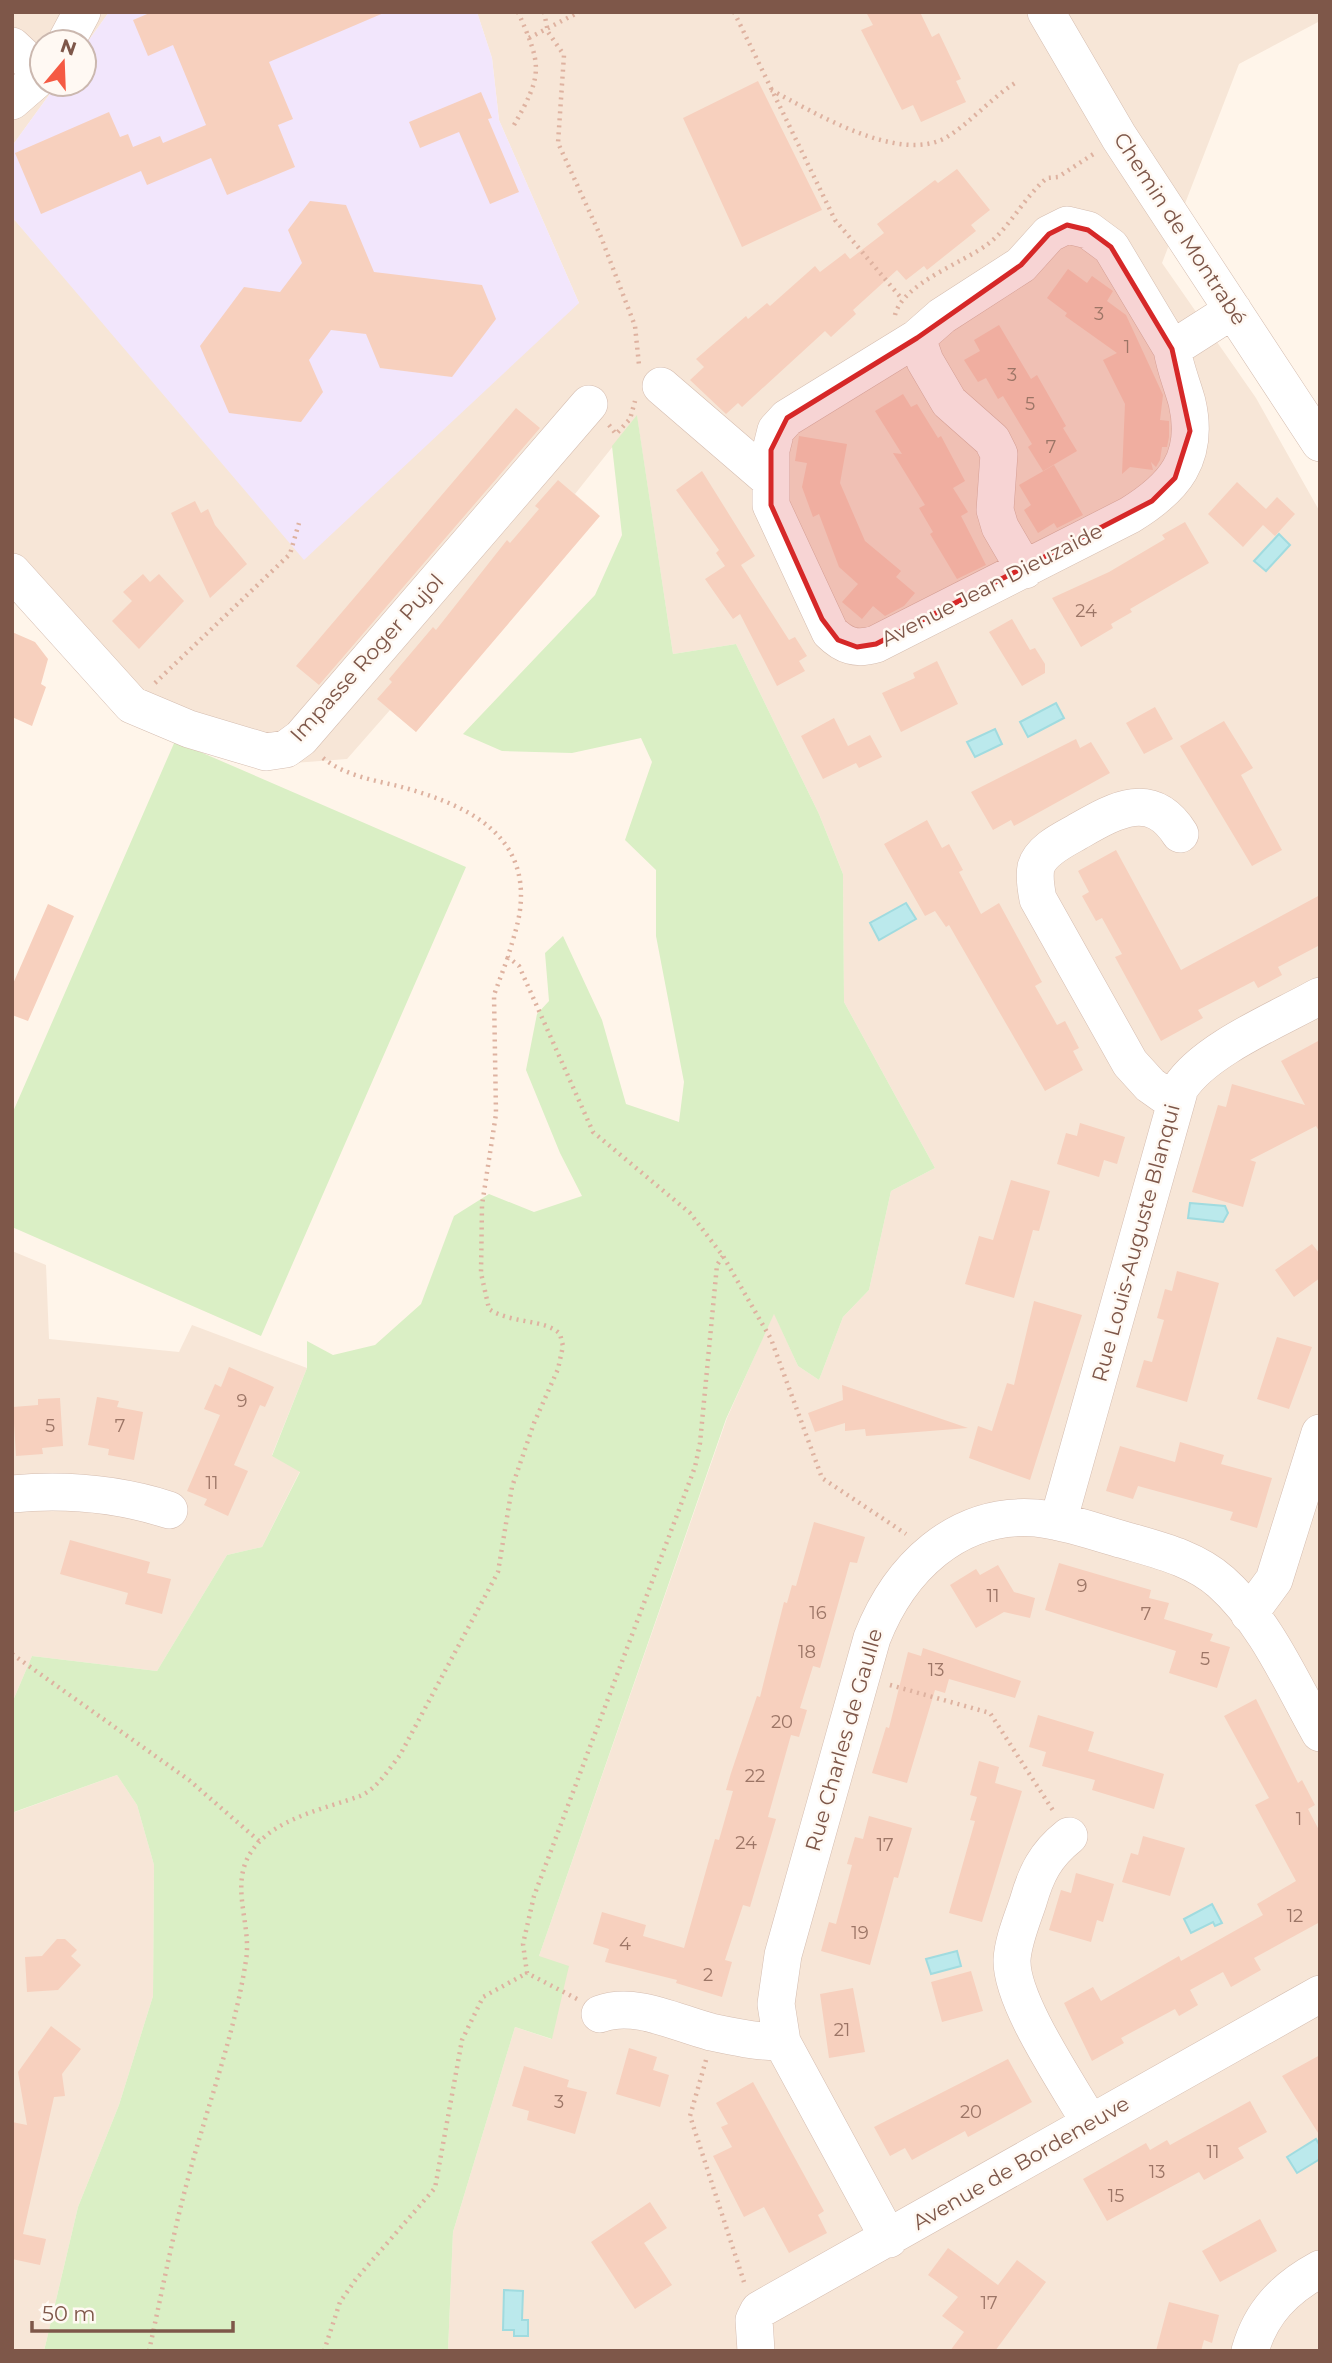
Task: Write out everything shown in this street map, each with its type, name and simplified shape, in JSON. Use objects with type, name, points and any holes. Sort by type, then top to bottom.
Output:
[{"type":"street","points":[[73,28],[82,12]]},
{"type":"street","name":"Chemin de Montrabé","points":[[1046,12],[1119,137],[1320,443]]},
{"type":"street","points":[[12,46],[28,61]]},
{"type":"street","points":[[12,101],[28,87]]},
{"type":"street","name":"Avenue Jean Dieuzaide","points":[[1067,225],[1088,230],[1111,247],[1172,349],[1186,401],[1190,431],[1187,449],[1175,478],[1160,495],[1025,570],[876,645],[846,645],[830,632],[814,605],[771,505],[771,450],[776,430],[787,418],[917,338],[942,316],[1021,265],[1049,234],[1067,225]]},
{"type":"street","points":[[1172,349],[1233,310]]},
{"type":"street","points":[[917,338],[925,361],[949,402],[992,440],[999,454],[995,510],[1000,527],[1025,570]]},
{"type":"street","points":[[651,385],[769,479]]},
{"type":"street","name":"Impasse Roger Pujol","points":[[12,572],[132,705],[189,729],[266,752],[286,749],[301,738],[589,404]]},
{"type":"street","points":[[1174,1102],[1150,1085],[1130,1063],[1038,899],[1035,886],[1037,866],[1044,854],[1114,811],[1146,807],[1170,819],[1180,834]]},
{"type":"street","name":"Rue Louis-Auguste Blanqui","points":[[1058,1522],[1174,1102],[1184,1082],[1197,1066],[1320,996]]},
{"type":"street","points":[[1249,1614],[1274,1580],[1320,1433]]},
{"type":"street","points":[[12,1494],[44,1492],[113,1496],[169,1510]]},
{"type":"street","name":"Rue Charles de Gaulle","points":[[889,2239],[782,2042],[777,1983],[883,1610],[905,1577],[930,1550],[952,1536],[995,1521],[1035,1518],[1058,1522],[1187,1560],[1220,1581],[1249,1614],[1272,1648],[1320,1733]]},
{"type":"street","points":[[1069,1836],[1045,1857],[1036,1874],[1017,1939],[1013,1966],[1024,2005],[1090,2123]]},
{"type":"street","name":"Avenue de Bordeneuve","points":[[759,2310],[1320,1994]]},
{"type":"street","points":[[600,2014],[621,2009],[638,2011],[713,2032],[782,2042]]},
{"type":"street","points":[[1250,2351],[1270,2308],[1296,2283],[1320,2269]]},
{"type":"street","points":[[756,2351],[754,2320],[759,2310]]},
{"type":"path","points":[[514,125],[533,92],[538,66],[518,12]]},
{"type":"path","points":[[544,12],[547,28],[564,55],[558,142],[601,237],[635,326],[651,385],[630,419],[616,434],[589,404]]},
{"type":"path","points":[[529,38],[579,12]]},
{"type":"path","points":[[734,12],[835,220],[902,299],[962,257],[987,245],[1047,178],[1058,177],[1119,137]]},
{"type":"path","points":[[771,89],[843,127],[894,142],[922,145],[947,137],[994,96],[1015,83]]},
{"type":"path","points":[[132,705],[290,554],[299,523]]},
{"type":"path","points":[[149,2351],[188,2178],[236,2008],[247,1957],[240,1880],[249,1855],[259,1841],[290,1821],[360,1796],[384,1778],[400,1755],[498,1572],[512,1487],[534,1423],[558,1369],[563,1346],[561,1334],[546,1325],[501,1317],[489,1309],[481,1273],[482,1205],[495,1137],[494,995],[508,957],[520,911],[520,875],[512,855],[488,824],[470,811],[443,799],[355,775],[332,765],[301,738]]},
{"type":"path","points":[[508,957],[519,966],[593,1132],[690,1213],[723,1256],[771,1339],[822,1478],[930,1550]]},
{"type":"path","points":[[527,1973],[523,1944],[534,1896],[695,1467],[700,1443],[717,1265],[723,1256]]},
{"type":"path","points":[[12,1654],[189,1780],[259,1841]]},
{"type":"path","points":[[862,1677],[990,1713],[1069,1836]]},
{"type":"path","points":[[527,1973],[551,1988],[562,1989],[600,2014]]},
{"type":"path","points":[[324,2351],[340,2302],[356,2279],[435,2188],[462,2040],[483,1997],[527,1973]]},
{"type":"path","points":[[713,2032],[690,2116],[738,2272],[759,2310]]},
{"type":"highlighted area","points":[[1067,225],[1088,230],[1111,247],[1160,326],[1172,349],[1190,431],[1175,478],[1152,501],[876,644],[857,647],[838,640],[822,619],[771,505],[771,450],[787,418],[917,338],[1021,265],[1049,234]]},
{"type":"shaded area","points":[[12,12],[109,12],[98,28],[28,28],[28,98],[47,98],[12,146]]},
{"type":"shaded area","points":[[109,12],[477,12],[492,58],[499,120],[579,303],[304,560],[12,217],[12,146],[47,98],[98,98],[98,28]]},
{"type":"shaded area","points":[[477,12],[1320,12],[1320,21],[1239,64],[1162,263],[1256,398],[1320,512],[1320,2351],[448,2351],[453,2232],[515,2027],[551,2039],[539,1956],[727,1418],[774,1313],[798,1366],[819,1380],[843,1317],[869,1290],[891,1191],[935,1168],[844,1002],[843,874],[819,814],[736,644],[673,654],[637,416],[575,494],[598,514],[416,732],[390,710],[347,759],[267,765],[177,734],[12,589],[12,217],[129,351],[579,303],[499,120],[492,58]]},
{"type":"shaded area","points":[[12,1251],[46,1265],[49,1339],[179,1352],[192,1325],[307,1368],[272,1455],[300,1471],[262,1547],[227,1555],[157,1671],[32,1656],[12,1703]]},
{"type":"shaded area","points":[[117,1775],[137,1805],[154,1865],[153,1996],[119,2105],[78,2207],[44,2351],[12,2351],[12,1801],[15,1812]]},
{"type":"green space","points":[[637,415],[673,654],[736,644],[819,814],[843,874],[844,1002],[935,1168],[891,1191],[869,1290],[843,1317],[819,1380],[798,1366],[774,1314],[726,1419],[539,1956],[569,1966],[552,2039],[515,2027],[453,2232],[448,2351],[44,2351],[78,2207],[119,2105],[153,1996],[154,1865],[137,1805],[117,1775],[14,1812],[12,1703],[32,1656],[157,1671],[227,1555],[262,1547],[300,1472],[272,1456],[307,1368],[307,1341],[333,1355],[375,1345],[421,1304],[454,1216],[489,1194],[534,1212],[582,1196],[560,1153],[526,1070],[537,1014],[549,1001],[545,953],[563,936],[602,1020],[626,1104],[679,1122],[684,1082],[656,936],[656,870],[625,840],[652,762],[641,738],[572,753],[502,751],[463,734],[595,595],[622,535],[612,446]]},
{"type":"green space","points":[[175,741],[466,867],[261,1336],[12,1227],[12,1114]]},
{"type":"water","points":[[1279,534],[1290,545],[1266,571],[1254,561]]},
{"type":"water","points":[[1056,703],[1064,718],[1028,737],[1020,722]]},
{"type":"water","points":[[995,729],[1002,744],[975,757],[967,742]]},
{"type":"water","points":[[906,903],[916,919],[879,940],[870,923]]},
{"type":"water","points":[[1190,1203],[1225,1206],[1228,1213],[1223,1222],[1188,1218]]},
{"type":"water","points":[[1212,1904],[1222,1923],[1215,1926],[1213,1922],[1191,1933],[1184,1919]]},
{"type":"water","points":[[957,1951],[961,1966],[931,1974],[926,1959]]},
{"type":"water","points":[[1316,2139],[1320,2146],[1320,2159],[1297,2173],[1287,2157]]},
{"type":"water","points":[[504,2290],[523,2291],[522,2320],[528,2320],[528,2336],[514,2336],[514,2330],[503,2330]]},
{"type":"building","points":[[152,12],[386,12],[269,62],[293,119],[278,125],[295,167],[227,195],[211,158],[147,185],[141,171],[41,214],[15,153],[109,112],[120,137],[128,134],[133,147],[160,136],[163,143],[206,125],[173,45],[148,56],[133,20]]},
{"type":"building","points":[[866,12],[920,12],[932,37],[939,33],[961,79],[956,81],[966,102],[921,122],[913,105],[902,110],[861,30],[873,25]]},
{"type":"building","points":[[758,81],[822,210],[742,247],[683,118]]},
{"type":"building","points":[[481,92],[492,118],[488,119],[519,192],[490,204],[459,132],[420,148],[409,122]]},
{"type":"building","points":[[957,169],[990,210],[971,225],[976,231],[927,270],[924,266],[906,280],[897,270],[853,310],[856,314],[831,337],[825,331],[742,407],[738,403],[726,414],[690,380],[704,367],[696,359],[746,316],[748,319],[767,303],[770,306],[815,266],[820,272],[845,253],[850,259],[884,233],[877,224],[935,180],[938,183]]},
{"type":"building","points":[[310,201],[346,205],[374,272],[482,285],[496,319],[452,377],[380,368],[366,334],[331,330],[309,360],[323,392],[301,422],[229,413],[200,346],[244,287],[280,292],[302,263],[288,230]]},
{"type":"building","points":[[1068,269],[1087,283],[1092,276],[1113,291],[1107,301],[1126,315],[1163,395],[1160,420],[1169,421],[1169,437],[1167,447],[1162,447],[1156,467],[1151,462],[1153,470],[1130,467],[1122,474],[1125,404],[1103,360],[1117,353],[1065,316],[1067,313],[1047,298]]},
{"type":"building","points":[[999,325],[1031,379],[1037,375],[1077,451],[1043,471],[1028,447],[1032,444],[1003,396],[998,399],[986,378],[978,382],[964,360],[980,351],[974,340]]},
{"type":"building","points":[[903,394],[911,407],[917,404],[938,438],[941,436],[965,481],[953,488],[968,512],[961,516],[986,565],[957,579],[930,534],[933,532],[919,508],[925,505],[893,453],[902,454],[875,411]]},
{"type":"building","points":[[516,408],[540,428],[319,685],[296,666]]},
{"type":"building","points":[[799,436],[847,444],[840,483],[865,541],[901,571],[896,577],[915,593],[904,606],[885,616],[873,606],[862,619],[842,602],[858,584],[839,567],[819,514],[813,517],[802,487],[807,463],[795,461]]},
{"type":"building","points":[[1054,465],[1083,515],[1057,528],[1054,523],[1038,533],[1024,510],[1031,505],[1019,485]]},
{"type":"building","points":[[702,471],[755,556],[741,565],[789,640],[795,637],[807,656],[799,661],[805,671],[777,686],[740,614],[733,619],[705,579],[725,566],[716,553],[719,550],[676,490]]},
{"type":"building","points":[[558,480],[600,516],[416,732],[377,699],[392,682],[389,679],[433,627],[436,630],[507,540],[510,543],[539,509],[535,506]]},
{"type":"building","points":[[1237,482],[1266,509],[1277,497],[1295,514],[1275,536],[1263,525],[1243,547],[1208,514]]},
{"type":"building","points":[[195,501],[201,513],[208,509],[215,525],[247,564],[210,598],[171,513]]},
{"type":"building","points":[[1185,522],[1209,563],[1130,609],[1132,612],[1111,624],[1113,628],[1081,647],[1052,598],[1109,572],[1165,539],[1162,535]]},
{"type":"building","points":[[143,574],[150,582],[159,574],[184,601],[139,649],[112,621],[132,601],[123,592]]},
{"type":"building","points":[[1012,619],[1030,650],[1035,648],[1045,664],[1045,673],[1022,686],[989,632]]},
{"type":"building","points":[[12,632],[35,642],[48,659],[41,684],[46,687],[32,726],[12,717]]},
{"type":"building","points":[[937,661],[958,704],[901,732],[882,693],[915,678],[913,673]]},
{"type":"building","points":[[1155,707],[1173,739],[1144,754],[1126,723]]},
{"type":"building","points":[[834,718],[848,746],[870,735],[882,757],[859,768],[856,763],[823,779],[801,736]]},
{"type":"building","points":[[1224,721],[1253,768],[1241,775],[1282,850],[1252,866],[1180,746]]},
{"type":"building","points":[[1076,739],[1080,748],[1091,742],[1110,773],[1014,826],[1011,820],[993,830],[971,792]]},
{"type":"building","points":[[927,820],[942,848],[949,844],[963,870],[959,872],[981,914],[999,903],[1042,982],[1035,986],[1057,1025],[1065,1021],[1079,1048],[1073,1051],[1083,1070],[1045,1091],[949,925],[946,927],[935,911],[925,916],[884,844]]},
{"type":"building","points":[[1116,850],[1181,970],[1320,895],[1320,945],[1278,967],[1282,975],[1258,988],[1254,981],[1198,1010],[1203,1018],[1161,1041],[1115,957],[1122,954],[1102,918],[1096,921],[1082,896],[1089,892],[1078,871]]},
{"type":"building","points":[[48,904],[74,916],[28,1021],[12,1015],[12,986]]},
{"type":"building","points":[[1320,1040],[1320,1133],[1316,1126],[1250,1160],[1256,1162],[1243,1207],[1192,1192],[1218,1105],[1226,1107],[1232,1084],[1305,1105],[1281,1061]]},
{"type":"building","points":[[1080,1123],[1125,1137],[1117,1164],[1104,1160],[1099,1177],[1057,1164],[1066,1133],[1077,1136]]},
{"type":"building","points":[[1011,1180],[1050,1191],[1039,1231],[1033,1230],[1014,1298],[965,1284],[979,1236],[993,1240]]},
{"type":"building","points":[[1312,1244],[1320,1254],[1320,1278],[1294,1297],[1275,1270]]},
{"type":"building","points":[[1177,1271],[1219,1283],[1187,1402],[1136,1387],[1144,1360],[1152,1362],[1164,1320],[1157,1318],[1165,1289],[1172,1291]]},
{"type":"building","points":[[1034,1301],[1082,1315],[1030,1480],[969,1458],[978,1426],[992,1431],[1007,1383],[1014,1385]]},
{"type":"building","points":[[1277,1337],[1312,1347],[1289,1409],[1257,1399]]},
{"type":"building","points":[[229,1367],[274,1387],[265,1407],[260,1405],[234,1465],[248,1471],[228,1516],[204,1505],[207,1499],[187,1491],[220,1415],[204,1409],[215,1384],[221,1387]]},
{"type":"building","points":[[842,1385],[968,1428],[866,1436],[865,1429],[845,1431],[845,1423],[815,1432],[808,1413],[843,1400]]},
{"type":"building","points":[[97,1397],[119,1401],[117,1407],[143,1412],[134,1460],[108,1455],[109,1449],[88,1445]]},
{"type":"building","points":[[60,1398],[63,1446],[42,1448],[43,1454],[16,1456],[13,1407],[38,1405],[38,1399]]},
{"type":"building","points":[[1180,1442],[1224,1455],[1221,1464],[1272,1478],[1257,1528],[1230,1520],[1233,1512],[1138,1486],[1133,1499],[1106,1491],[1120,1446],[1175,1462]]},
{"type":"building","points":[[814,1522],[865,1537],[857,1563],[850,1562],[820,1668],[813,1666],[800,1708],[807,1710],[799,1737],[791,1735],[768,1817],[776,1819],[750,1907],[743,1905],[725,1960],[732,1962],[722,1997],[676,1983],[677,1980],[605,1962],[609,1949],[593,1944],[602,1912],[646,1925],[643,1936],[684,1948],[715,1839],[719,1840],[733,1791],[726,1790],[731,1773],[757,1696],[760,1697],[784,1602],[787,1603],[792,1585],[796,1586]]},
{"type":"building","points":[[70,1540],[150,1562],[147,1573],[171,1579],[162,1614],[125,1604],[128,1593],[60,1574]]},
{"type":"building","points":[[1059,1563],[1151,1590],[1149,1598],[1169,1603],[1164,1619],[1213,1634],[1210,1641],[1230,1647],[1217,1688],[1169,1673],[1176,1651],[1045,1610]]},
{"type":"building","points":[[998,1565],[1014,1592],[1035,1598],[1030,1618],[1004,1612],[976,1628],[950,1585],[976,1569],[980,1575]]},
{"type":"building","points":[[923,1648],[1021,1681],[1015,1698],[949,1679],[945,1693],[935,1690],[907,1783],[872,1773],[886,1727],[889,1728],[908,1652],[921,1656]]},
{"type":"building","points":[[1256,1699],[1298,1783],[1302,1780],[1315,1805],[1308,1809],[1320,1832],[1320,1922],[1254,1958],[1261,1970],[1231,1987],[1223,1972],[1190,1990],[1198,2005],[1179,2016],[1175,2009],[1121,2038],[1124,2043],[1092,2061],[1064,2003],[1093,1987],[1101,2001],[1179,1956],[1181,1961],[1263,1915],[1257,1904],[1296,1881],[1255,1805],[1269,1798],[1224,1716]]},
{"type":"building","points":[[1038,1715],[1094,1732],[1088,1751],[1164,1774],[1154,1809],[1092,1790],[1095,1780],[1042,1766],[1046,1752],[1029,1747]]},
{"type":"building","points":[[979,1761],[999,1767],[995,1783],[1022,1791],[982,1922],[949,1913],[975,1821],[970,1820],[977,1797],[970,1795]]},
{"type":"building","points":[[869,1816],[912,1828],[898,1878],[894,1877],[870,1965],[821,1951],[829,1922],[836,1924],[852,1865],[847,1864],[855,1837],[863,1839]]},
{"type":"building","points":[[1143,1836],[1185,1848],[1170,1896],[1122,1882],[1131,1853],[1138,1855]]},
{"type":"building","points":[[1076,1873],[1114,1884],[1103,1922],[1097,1920],[1091,1942],[1049,1930],[1061,1890],[1071,1893]]},
{"type":"building","points":[[57,1939],[65,1939],[77,1950],[71,1956],[81,1965],[58,1990],[27,1992],[25,1957],[42,1956]]},
{"type":"building","points":[[971,1971],[983,2011],[942,2022],[931,1982]]},
{"type":"building","points":[[853,1988],[865,2052],[829,2058],[820,1994]]},
{"type":"building","points":[[51,2026],[81,2049],[62,2074],[65,2096],[54,2097],[23,2234],[46,2239],[40,2265],[12,2259],[12,2122],[27,2125],[18,2072]]},
{"type":"building","points":[[629,2048],[657,2057],[653,2070],[669,2075],[660,2107],[616,2094]]},
{"type":"building","points":[[1320,2055],[1320,2136],[1282,2076]]},
{"type":"building","points":[[1008,2059],[1032,2102],[968,2137],[965,2131],[912,2160],[905,2148],[890,2156],[874,2127]]},
{"type":"building","points":[[524,2066],[569,2080],[567,2087],[587,2092],[575,2134],[527,2120],[529,2111],[512,2106]]},
{"type":"building","points":[[753,2082],[824,2211],[818,2215],[827,2233],[789,2253],[764,2207],[744,2217],[713,2156],[732,2147],[721,2127],[728,2124],[716,2103]]},
{"type":"building","points":[[1250,2101],[1267,2132],[1238,2148],[1244,2158],[1204,2180],[1199,2172],[1107,2221],[1083,2179],[1146,2143],[1150,2150],[1167,2140],[1170,2145]]},
{"type":"building","points":[[650,2202],[667,2228],[644,2243],[672,2285],[635,2309],[591,2242]]},
{"type":"building","points":[[1260,2219],[1277,2251],[1220,2282],[1202,2251]]},
{"type":"building","points":[[948,2248],[998,2285],[1017,2260],[1046,2282],[995,2351],[950,2351],[964,2332],[942,2316],[958,2297],[928,2275]]},
{"type":"building","points":[[1169,2302],[1219,2315],[1212,2343],[1204,2340],[1201,2351],[1156,2351]]}]
